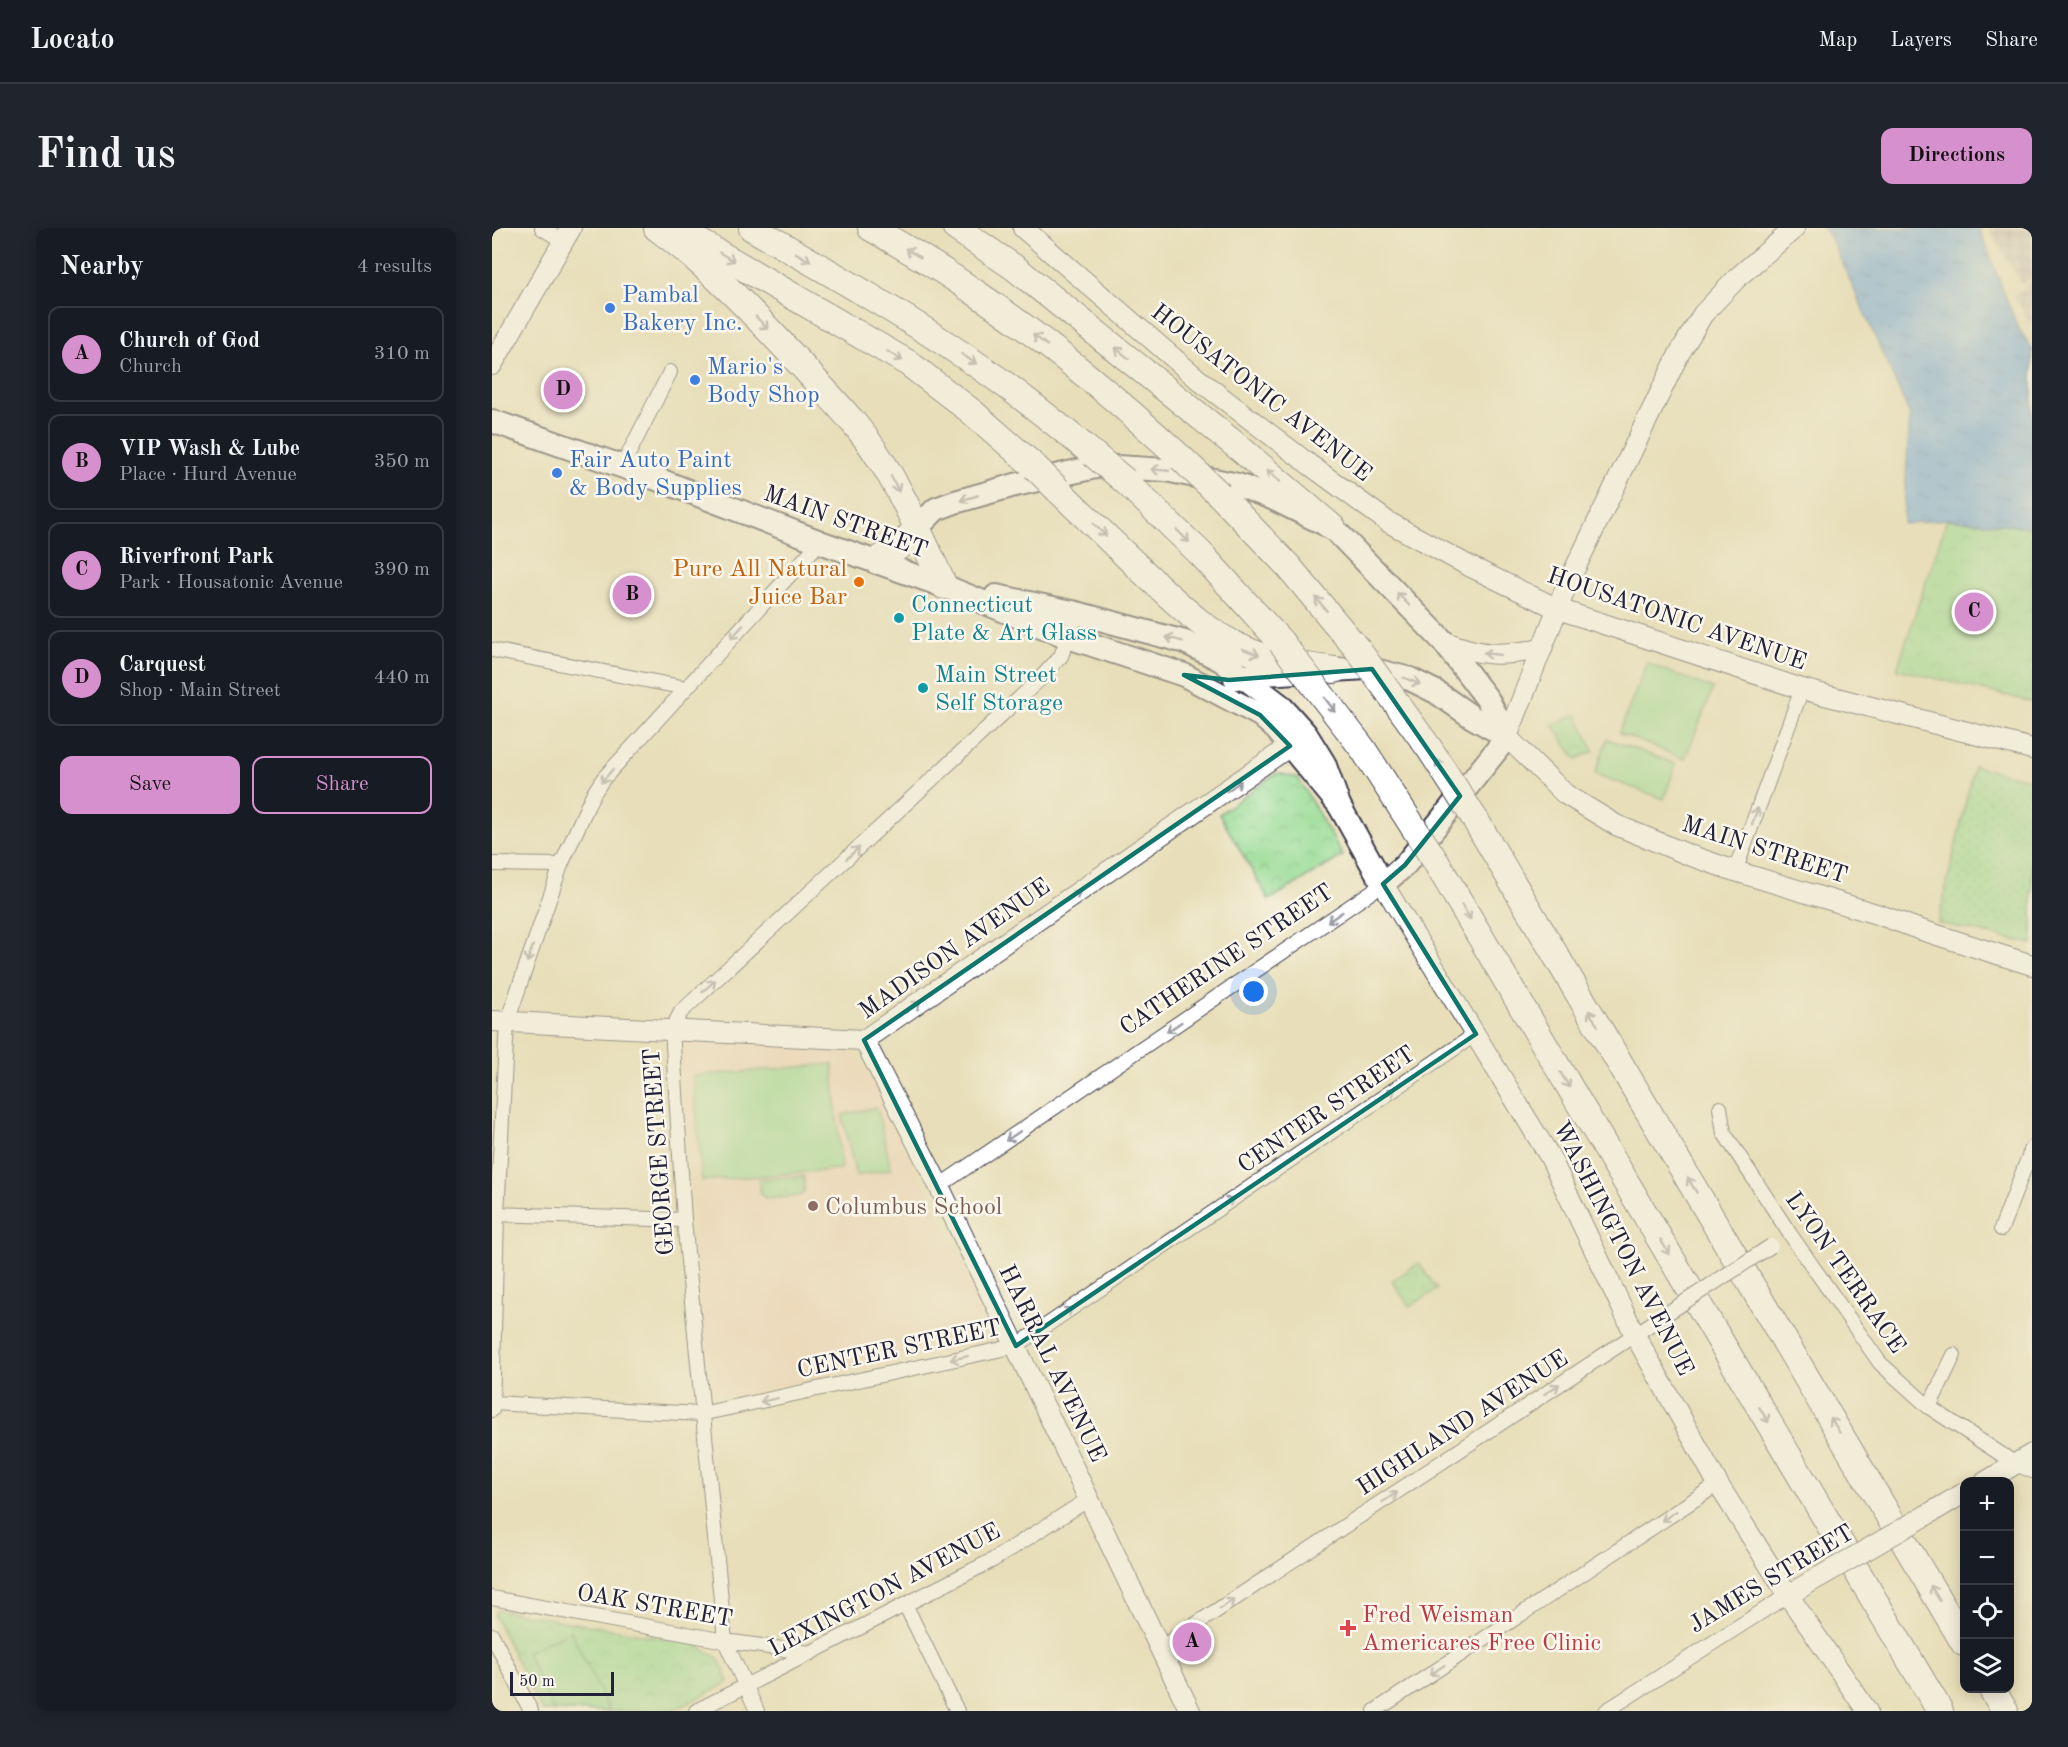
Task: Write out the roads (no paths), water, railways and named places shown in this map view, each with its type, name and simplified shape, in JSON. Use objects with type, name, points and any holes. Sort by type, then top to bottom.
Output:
[{"type":"highway","points":[[657,228],[697,258],[726,285],[858,429],[888,472],[944,586]]},
{"type":"highway","points":[[676,228],[908,363],[972,412],[1035,467],[1184,609],[1214,632],[1246,651],[1265,657],[1335,670]]},
{"type":"highway","points":[[752,228],[873,298],[967,358],[1033,405],[1125,481],[1201,554],[1281,642],[1363,748],[1436,862],[1940,1711]]},
{"type":"highway","points":[[871,228],[954,278],[1015,320],[1131,414],[1220,495],[1289,567],[1358,650],[1425,742],[1473,816],[1963,1639]]},
{"type":"highway","points":[[956,228],[1024,275],[1243,451],[1334,528]]},
{"type":"highway","points":[[877,561],[903,544],[916,529]]},
{"type":"highway","points":[[1994,1693],[2005,1711]]},
{"type":"main road","name":"HOUSATONIC AVENUE","points":[[1023,228],[1199,380],[1310,465],[1388,522],[1467,565],[1558,609],[1802,689],[2032,748]]},
{"type":"main road","points":[[1507,737],[1566,587],[1679,354],[1703,314],[1739,276],[1795,228]]},
{"type":"main road","points":[[492,365],[567,235]]},
{"type":"main road","name":"MAIN STREET","points":[[492,422],[944,586],[1068,637],[1184,675],[1260,715],[1276,729],[1298,740]]},
{"type":"main road","name":"MAIN STREET","points":[[916,529],[936,509],[955,502],[1014,485],[1100,466],[1166,470],[1238,484],[1334,528],[1443,641],[1488,700],[1507,737]]},
{"type":"main road","name":"MAIN STREET","points":[[944,586],[1077,613],[1185,642],[1221,660],[1280,705],[1298,740]]},
{"type":"main road","name":"MAIN STREET","points":[[1443,641],[1469,651],[1506,655],[1542,648]]},
{"type":"main road","name":"MAIN STREET","points":[[1184,675],[1229,680],[1263,674],[1368,668],[1410,679],[1436,692],[1472,717],[1507,737],[1565,794],[1616,825],[1735,871],[2032,965]]},
{"type":"main road","name":"CATHERINE STREET","points":[[1383,884],[1405,865],[1507,737]]},
{"type":"main road","name":"MADISON AVENUE","points":[[499,1021],[864,1040],[1298,740]]},
{"type":"main road","name":"WASHINGTON AVENUE","points":[[1298,740],[1550,1157],[1635,1335],[1718,1484],[1788,1595],[1867,1711]]},
{"type":"main road","name":"HARRAL AVENUE","points":[[864,1040],[939,1186],[1190,1711]]},
{"type":"main road","points":[[1996,1477],[2027,1463]]},
{"type":"main road","name":"JAMES STREET","points":[[1788,1595],[1960,1496]]},
{"type":"street","points":[[542,228],[567,235]]},
{"type":"street","points":[[621,467],[670,372]]},
{"type":"street","points":[[492,1410],[499,1021],[561,865],[592,796],[603,779],[820,542]]},
{"type":"street","name":"GEORGE STREET","points":[[757,1711],[724,1641],[684,1220],[672,1029],[681,1012],[1039,680],[1061,656],[1077,613]]},
{"type":"street","points":[[492,650],[686,688]]},
{"type":"street","points":[[1735,871],[1802,689]]},
{"type":"street","points":[[492,864],[561,865]]},
{"type":"street","name":"CATHERINE STREET","points":[[939,1186],[1383,884]]},
{"type":"street","name":"CENTER STREET","points":[[492,1403],[701,1414],[1016,1346],[1476,1034]]},
{"type":"street","name":"LYON TERRACE","points":[[1720,1108],[1724,1133],[1790,1234],[1880,1363],[1929,1407],[2027,1463]]},
{"type":"street","points":[[2001,1229],[2032,1148]]},
{"type":"street","points":[[495,1214],[684,1220]]},
{"type":"street","name":"HIGHLAND AVENUE","points":[[1160,1648],[1790,1234]]},
{"type":"street","points":[[1929,1407],[1954,1355]]},
{"type":"street","points":[[1375,1711],[1718,1484]]},
{"type":"street","name":"LEXINGTON AVENUE","points":[[696,1711],[993,1560],[1089,1499]]},
{"type":"street","name":"JAMES STREET","points":[[1606,1711],[1788,1595]]},
{"type":"street","name":"OAK STREET","points":[[492,1598],[724,1641],[811,1653]]},
{"type":"street","points":[[906,1606],[957,1711]]},
{"type":"street","points":[[492,1635],[531,1711]]},
{"type":"water","points":[[1823,228],[1979,228],[2017,326],[2032,349],[2032,527],[1947,519],[1903,524],[1910,415],[1832,240]]},
{"type":"place","name":"Pambal Bakery Inc.","points":[[610,308]]},
{"type":"place","name":"Mario's Body Shop","points":[[695,380]]},
{"type":"place","name":"Carquest","points":[[563,390]]},
{"type":"place","name":"Fair Auto Paint & Body Supplies","points":[[557,473]]},
{"type":"place","name":"Pure All Natural Juice Bar","points":[[859,582]]},
{"type":"place","name":"VIP Wash & Lube","points":[[632,595]]},
{"type":"place","name":"Riverfront Park","points":[[1974,612]]},
{"type":"place","name":"Connecticut Plate & Art Glass","points":[[899,618]]},
{"type":"place","name":"Main Street Self Storage","points":[[923,688]]},
{"type":"place","name":"Columbus School","points":[[813,1206]]},
{"type":"place","name":"Fred Weisman Americares Free Clinic","points":[[1348,1628]]},
{"type":"place","name":"Church of God","points":[[1192,1642]]}]
